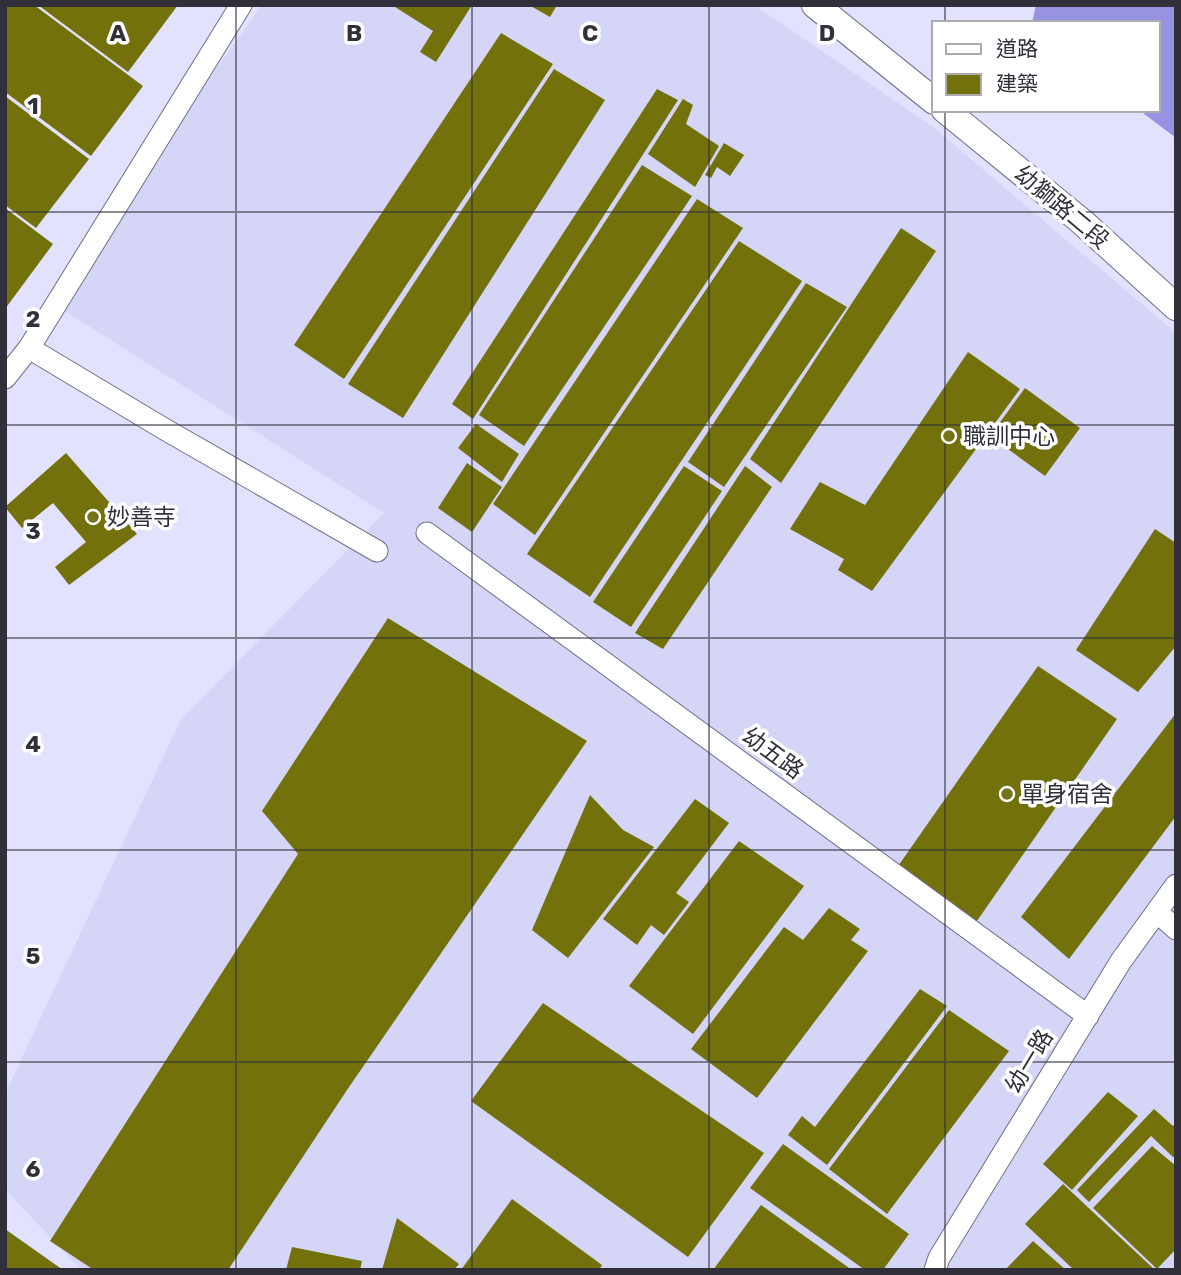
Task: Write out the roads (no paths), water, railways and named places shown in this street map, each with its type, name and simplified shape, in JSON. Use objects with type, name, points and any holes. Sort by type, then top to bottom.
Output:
[{"type":"street","points":[[5,378],[29,348],[241,5]]},
{"type":"street","points":[[815,5],[932,100]]},
{"type":"street","name":"幼獅路二段","points":[[947,112],[1081,221],[1176,307]]},
{"type":"street","points":[[29,348],[377,551]]},
{"type":"street","name":"幼五路","points":[[428,533],[1088,1016]]},
{"type":"street","name":"幼一路","points":[[935,1270],[939,1258],[1121,961],[1176,885]]},
{"type":"street","points":[[1157,912],[1176,929]]},
{"type":"place","name":"職訓中心","points":[[949,436]]},
{"type":"place","name":"妙善寺","points":[[93,517]]},
{"type":"place","name":"單身宿舍","points":[[1007,794]]}]
